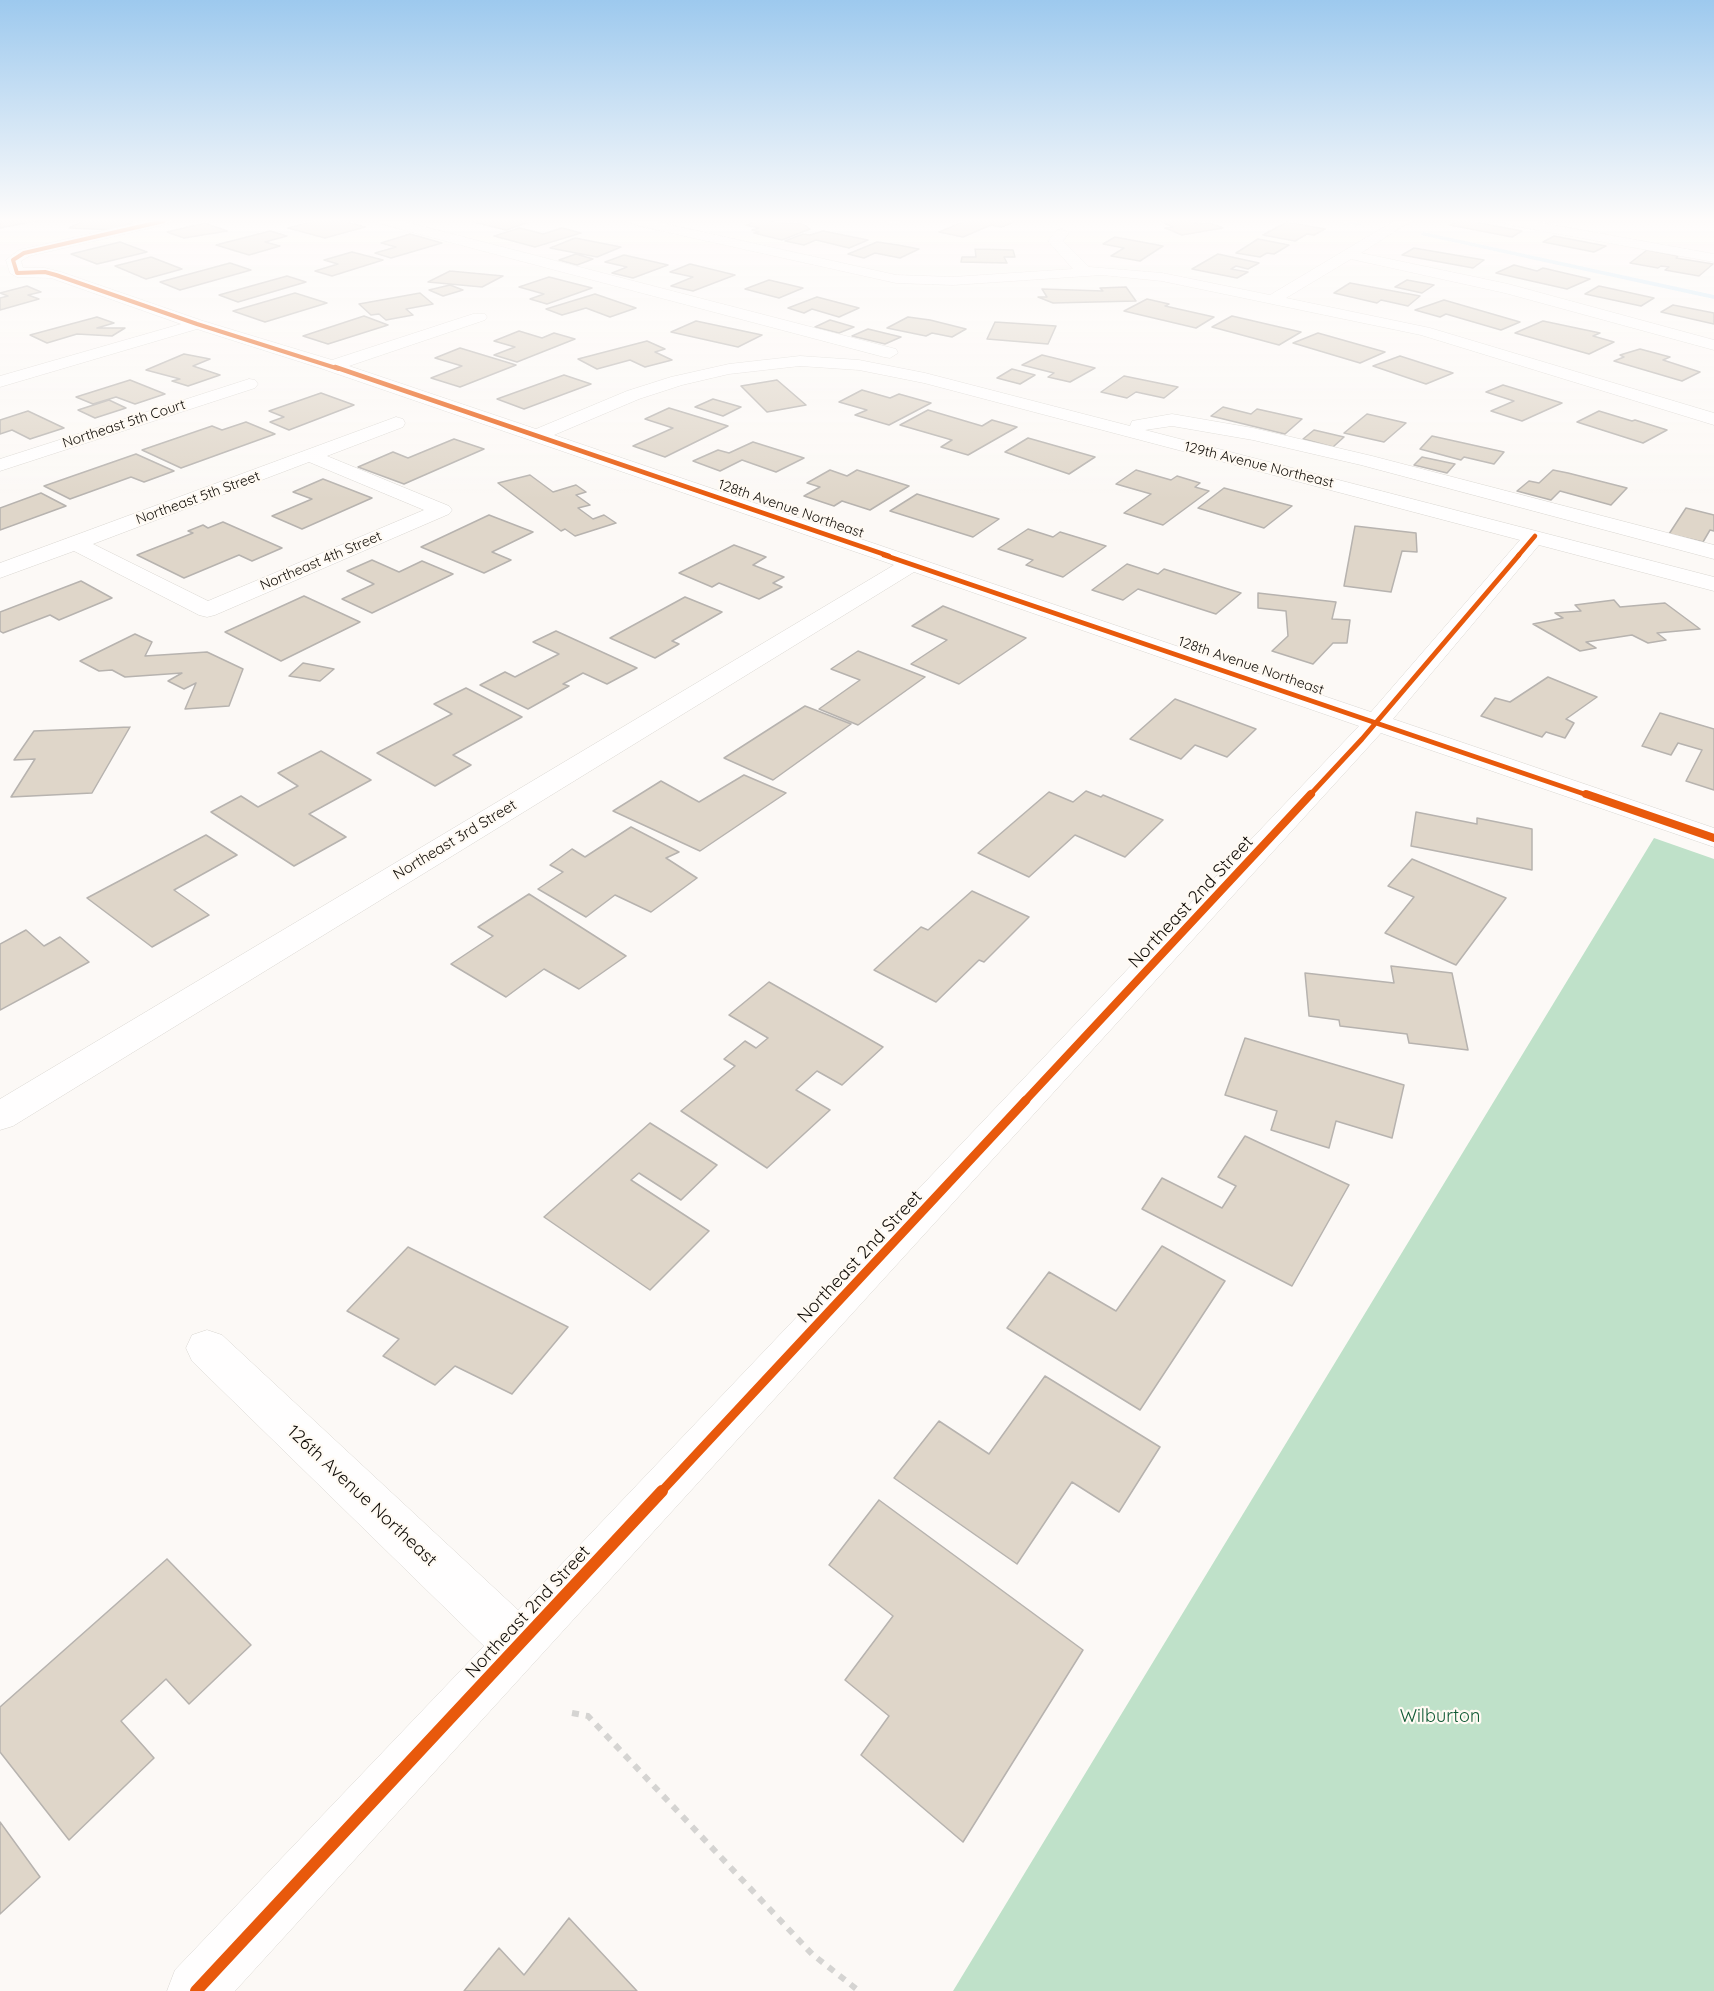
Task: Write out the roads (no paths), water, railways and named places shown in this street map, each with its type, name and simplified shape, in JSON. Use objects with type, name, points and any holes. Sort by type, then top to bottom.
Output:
[{"type":"street","name":"128th Avenue Northeast","points":[[168,314],[538,435],[910,565],[1714,838]]},
{"type":"street","points":[[744,314],[860,344],[921,363],[935,372],[939,381]]},
{"type":"street","points":[[1346,314],[1455,340],[1714,419]]},
{"type":"street","points":[[1598,314],[1714,345]]},
{"type":"street","points":[[332,366],[479,317]]},
{"type":"street","points":[[0,382],[197,324]]},
{"type":"street","name":"129th Avenue Northeast","points":[[538,435],[633,395],[677,381],[729,369],[800,361],[860,365],[939,381],[1714,584]]},
{"type":"street","name":"Northeast 5th Court","points":[[0,465],[249,384]]},
{"type":"street","points":[[1127,431],[1154,421],[1172,420],[1253,434],[1365,460],[1714,552]]},
{"type":"street","name":"Northeast 5th Street","points":[[0,571],[396,423]]},
{"type":"street","name":"Northeast 4th Street","points":[[75,543],[207,610],[442,510],[311,456]]},
{"type":"street","name":"Northeast 2nd Street","points":[[196,1991],[1377,723],[1535,536]]},
{"type":"street","name":"Northeast 3rd Street","points":[[0,1116],[910,565]]},
{"type":"street","name":"126th Avenue Northeast","points":[[207,1348],[518,1644]]},
{"type":"park label","name":"Wilburton","points":[[1440,1717]]}]
